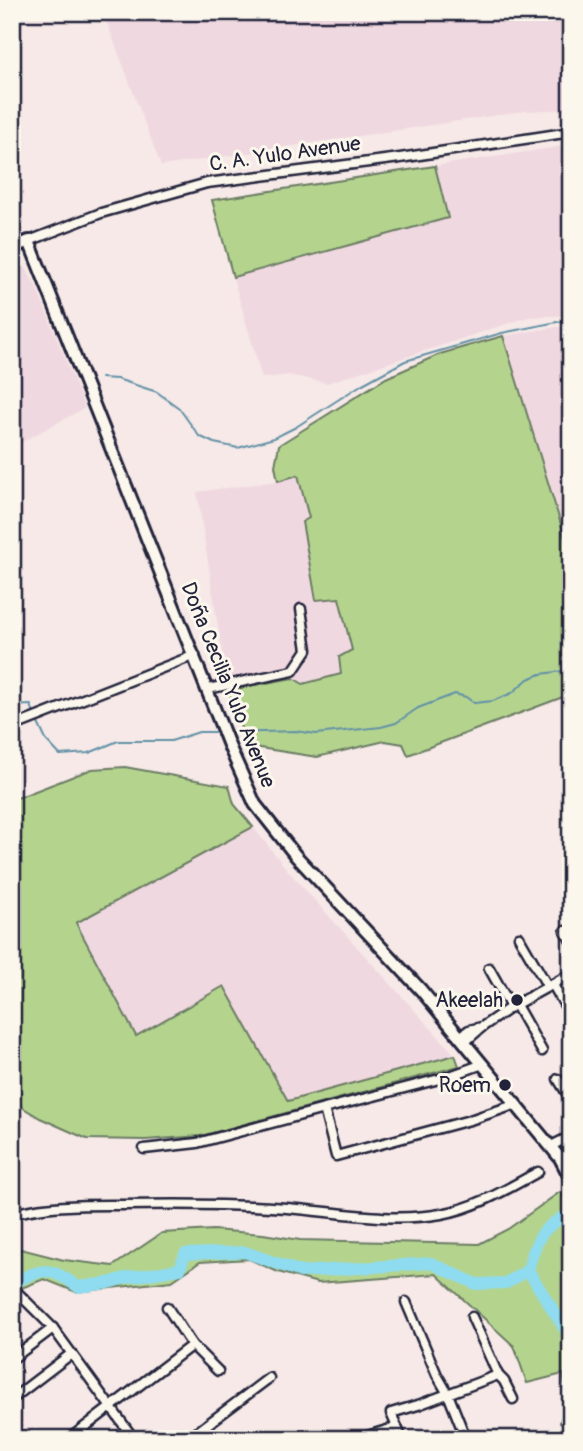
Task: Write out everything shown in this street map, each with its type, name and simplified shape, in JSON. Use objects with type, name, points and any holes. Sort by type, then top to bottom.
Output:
[{"type":"main road","name":"C. A. Yulo Avenue","points":[[12,248],[29,241]]},
{"type":"main road","name":"Doña Cecilia Yulo Avenue","points":[[29,241],[230,748],[255,804],[296,856],[421,990],[514,1105],[551,1146],[571,1179]]},
{"type":"street","name":"C. A. Yulo Avenue","points":[[29,241],[101,213],[207,183],[387,160],[571,132]]},
{"type":"street","points":[[208,689],[293,671],[302,662],[307,650],[301,609]]},
{"type":"street","points":[[12,727],[195,655]]},
{"type":"street","points":[[565,931],[571,941]]},
{"type":"street","points":[[519,937],[571,1016]]},
{"type":"street","points":[[489,968],[542,1051]]},
{"type":"street","points":[[463,1040],[469,1030],[482,1027],[571,974]]},
{"type":"street","points":[[144,1149],[197,1143],[447,1077],[483,1064]]},
{"type":"street","points":[[558,1079],[571,1100]]},
{"type":"street","points":[[324,1109],[336,1156],[435,1130],[514,1105]]},
{"type":"street","points":[[551,1146],[571,1136]]},
{"type":"street","points":[[12,1215],[71,1206],[201,1203],[289,1208],[358,1216],[414,1217],[442,1214],[488,1199],[538,1172]]},
{"type":"street","points":[[13,1288],[53,1328],[134,1439]]},
{"type":"street","points":[[406,1302],[437,1376],[449,1394],[466,1439]]},
{"type":"street","points":[[167,1307],[192,1345],[218,1371]]},
{"type":"street","points":[[472,1317],[498,1375],[513,1399]]},
{"type":"street","points":[[12,1359],[53,1328]]},
{"type":"street","points":[[69,1439],[192,1345]]},
{"type":"street","points":[[12,1399],[71,1354]]},
{"type":"street","points":[[402,1439],[391,1413],[498,1375]]},
{"type":"street","points":[[188,1439],[269,1378]]},
{"type":"street","points":[[357,1439],[397,1427]]},
{"type":"shaded area","points":[[103,12],[571,12],[571,109],[524,111],[161,166]]},
{"type":"shaded area","points":[[571,145],[571,315],[528,317],[327,383],[289,375],[262,378],[233,277],[448,218],[435,166]]},
{"type":"shaded area","points":[[17,254],[35,284],[85,408],[12,447],[12,256]]},
{"type":"shaded area","points":[[557,327],[571,328],[571,557],[503,336]]},
{"type":"shaded area","points":[[298,474],[309,519],[302,522],[316,600],[339,597],[352,651],[339,657],[341,674],[303,684],[293,678],[228,690],[197,492],[278,481]]},
{"type":"shaded area","points":[[253,827],[289,872],[455,1055],[288,1101],[224,986],[136,1036],[75,924]]},
{"type":"green space","points":[[435,166],[448,218],[233,277],[212,200]]},
{"type":"green space","points":[[503,336],[571,557],[571,694],[408,755],[403,744],[385,741],[317,757],[247,746],[228,690],[293,678],[303,684],[341,674],[339,657],[352,650],[339,598],[316,600],[302,522],[309,518],[298,475],[278,481],[275,466],[279,445],[386,378],[440,354]]},
{"type":"green space","points":[[125,767],[229,786],[234,804],[253,827],[76,923],[136,1036],[224,986],[288,1101],[455,1055],[459,1066],[201,1136],[145,1140],[87,1139],[40,1118],[12,1101],[12,800],[92,769]]},
{"type":"green space","points":[[560,1192],[571,1209],[571,1428],[560,1423],[567,1398],[563,1374],[527,1383],[514,1346],[436,1274],[318,1283],[278,1272],[249,1259],[200,1262],[172,1281],[76,1292],[44,1279],[19,1289],[12,1281],[12,1256],[21,1249],[64,1260],[113,1266],[162,1233],[213,1230],[300,1240],[479,1244],[508,1229]]},
{"type":"waterway","points":[[101,378],[117,379],[157,392],[179,408],[199,436],[214,443],[238,448],[274,438],[296,427],[361,385],[405,361],[502,333],[557,322],[571,322]]},
{"type":"waterway","points":[[227,733],[296,731],[316,734],[381,727],[396,723],[418,708],[455,694],[474,703],[493,701],[512,693],[528,679],[541,674],[571,670]]},
{"type":"waterway","points":[[12,706],[31,705],[35,716]]},
{"type":"waterway","points":[[37,721],[46,740],[60,755],[89,753],[118,741],[171,741],[199,732],[218,732]]},
{"type":"waterway","points":[[571,1213],[552,1224],[541,1235],[528,1270],[571,1339]]},
{"type":"waterway","points":[[12,1284],[31,1274],[46,1271],[60,1275],[78,1287],[108,1283],[180,1269],[185,1254],[245,1252],[301,1272],[431,1263],[476,1284],[506,1283],[528,1270]]},
{"type":"waterway","points":[[564,1439],[571,1426]]},
{"type":"place","name":"Akeelah","points":[[517,1000]]},
{"type":"place","name":"Roem","points":[[505,1085]]}]
